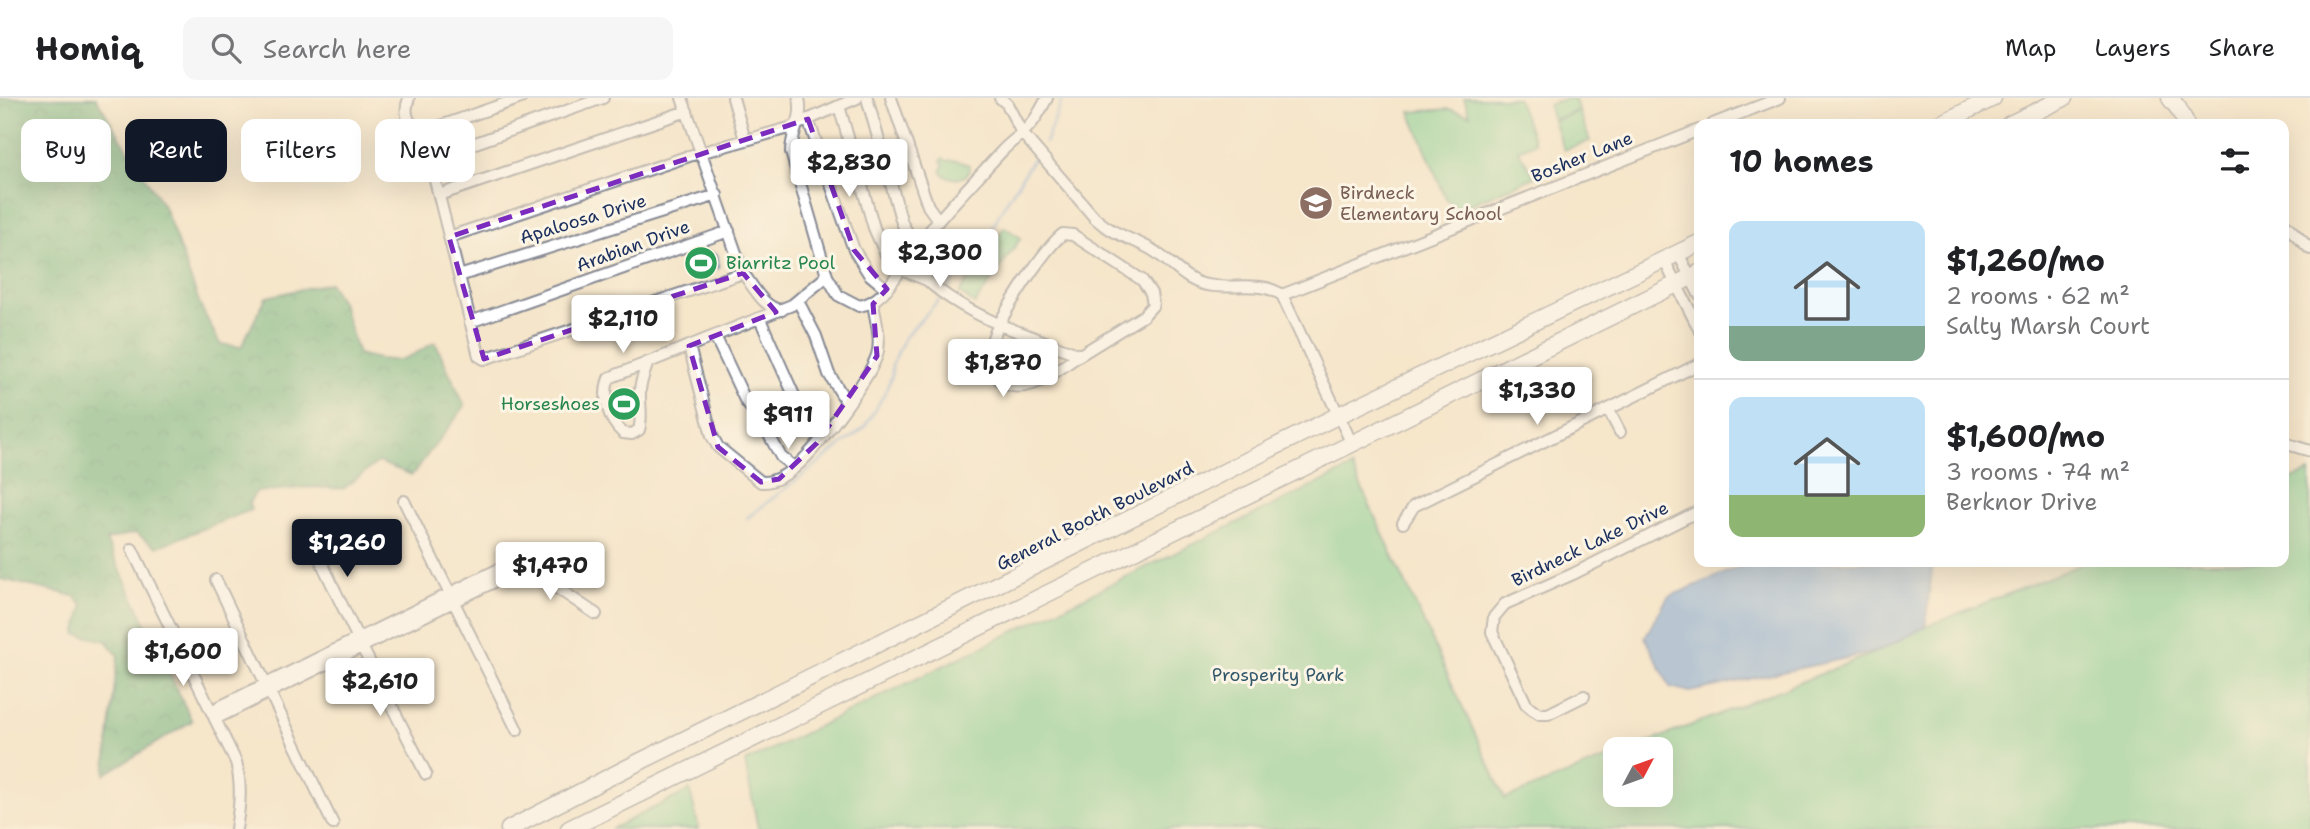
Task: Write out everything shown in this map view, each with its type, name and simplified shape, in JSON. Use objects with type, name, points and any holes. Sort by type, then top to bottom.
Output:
[{"type":"highway","points":[[1950,119],[1993,98]]},
{"type":"highway","points":[[2020,119],[2064,98]]},
{"type":"highway","points":[[2170,98],[2184,119]]},
{"type":"highway","name":"General Booth Boulevard","points":[[509,829],[1337,416],[1694,245]]},
{"type":"highway","points":[[569,829],[1688,278]]},
{"type":"street","points":[[408,119],[405,109],[409,98]]},
{"type":"street","points":[[460,119],[521,98]]},
{"type":"street","points":[[475,143],[603,98]]},
{"type":"street","points":[[682,98],[743,273],[768,304],[782,310]]},
{"type":"street","points":[[733,98],[744,140]]},
{"type":"street","points":[[799,98],[804,122],[854,250],[869,274],[887,289]]},
{"type":"street","points":[[823,98],[826,111]]},
{"type":"street","points":[[867,98],[902,223],[916,248],[927,280]]},
{"type":"street","points":[[891,98],[928,206],[938,220]]},
{"type":"street","points":[[1000,98],[1007,104],[1022,132],[1105,228],[1146,246],[1193,281],[1214,286],[1265,287],[1282,295],[1352,444]]},
{"type":"street","points":[[804,122],[791,138],[791,152],[827,276],[838,295],[859,306],[873,302],[887,289],[938,220],[1004,148],[1031,124],[1047,98]]},
{"type":"street","points":[[1726,119],[1780,98]]},
{"type":"street","points":[[2162,98],[2182,119]]},
{"type":"street","points":[[449,237],[702,152],[804,122],[854,99]]},
{"type":"street","points":[[839,106],[874,228],[887,260],[900,271],[927,280],[966,308],[999,324],[1080,355]]},
{"type":"street","points":[[439,195],[687,111]]},
{"type":"street","name":"Bosher Lane","points":[[1282,295],[1694,132]]},
{"type":"street","points":[[436,182],[479,356],[484,359],[743,273]]},
{"type":"street","name":"Apaloosa Drive","points":[[459,275],[717,195]]},
{"type":"street","points":[[2289,228],[2310,249]]},
{"type":"street","name":"Arabian Drive","points":[[470,322],[729,231]]},
{"type":"street","points":[[1063,234],[1073,235],[1142,280],[1151,293],[1153,305],[1143,316],[1080,355],[1034,384],[1015,387],[1001,382],[993,371],[990,348],[999,324],[1056,238],[1063,234]]},
{"type":"street","points":[[1671,256],[1688,278],[1694,306]]},
{"type":"street","points":[[1671,256],[1688,278]]},
{"type":"street","points":[[648,362],[639,392],[639,430],[632,434],[623,433],[611,419],[605,387],[609,377],[782,310],[798,301],[827,276]]},
{"type":"street","points":[[798,301],[816,336],[829,374],[847,403]]},
{"type":"street","points":[[689,346],[712,436],[718,447],[761,482],[769,482],[779,479],[802,461],[872,366],[879,344],[873,302]]},
{"type":"street","points":[[760,319],[801,411],[824,433]]},
{"type":"street","points":[[715,336],[746,402],[762,422],[781,457],[794,467]]},
{"type":"street","points":[[1403,523],[1414,506],[1694,366]]},
{"type":"street","points":[[1608,409],[1620,432]]},
{"type":"street","points":[[2289,445],[2310,451]]},
{"type":"street","points":[[404,501],[517,730]]},
{"type":"street","name":"Birdneck Lake Drive","points":[[1584,696],[1548,714],[1540,714],[1526,704],[1492,632],[1493,617],[1505,604],[1573,574],[1694,514]]},
{"type":"street","points":[[308,534],[426,774]]},
{"type":"street","points":[[132,549],[229,747],[240,775],[241,800],[236,829]]},
{"type":"street","points":[[213,715],[452,597],[504,577],[522,564],[596,614]]},
{"type":"street","points":[[216,580],[333,824]]},
{"type":"highlighted area","points":[[808,119],[854,250],[887,289],[873,304],[877,356],[817,443],[779,479],[761,482],[718,447],[689,346],[776,312],[743,273],[484,359],[449,237]]},
{"type":"green space","points":[[0,98],[96,98],[109,119],[21,119],[21,182],[111,182],[111,122],[125,145],[125,182],[148,182],[165,209],[201,307],[220,344],[241,347],[266,297],[329,283],[342,303],[358,354],[398,360],[435,342],[465,406],[412,475],[378,462],[343,489],[314,487],[256,492],[249,503],[251,510],[157,547],[135,533],[106,540],[192,721],[105,774],[118,655],[106,641],[76,634],[83,605],[74,596],[0,579]]},
{"type":"green space","points":[[1464,98],[1517,98],[1535,143],[1518,150],[1535,177],[1459,209],[1446,199],[1410,112],[1449,109],[1470,115]]},
{"type":"green space","points":[[1574,98],[1579,110],[1553,120],[1548,105]]},
{"type":"green space","points":[[1579,111],[1590,141],[1564,150],[1553,121]]},
{"type":"green space","points":[[943,158],[969,165],[966,176],[956,179],[945,176],[941,171]]},
{"type":"green space","points":[[1004,227],[1021,238],[975,304],[959,293]]},
{"type":"green space","name":"Prosperity Park","points":[[1352,467],[1505,799],[1603,760],[1603,807],[1673,807],[1673,737],[1661,737],[1879,651],[1925,627],[2075,567],[2289,567],[2289,480],[2310,472],[2310,829],[758,829],[745,762]]},
{"type":"green space","points":[[690,790],[699,829],[611,829]]},
{"type":"water","name":"Biarritz Pool","points":[[707,252],[717,255],[719,267],[703,273],[685,272],[684,257],[708,256]]},
{"type":"water","points":[[1739,567],[1932,567],[1925,627],[1879,651],[1690,692],[1670,687],[1645,637],[1668,597]]},
{"type":"waterway","points":[[1045,143],[1063,98]]},
{"type":"waterway","points":[[948,288],[987,238],[1033,159]]},
{"type":"waterway","points":[[747,518],[864,428],[885,393],[892,375],[892,365],[905,337],[939,300]]},
{"type":"place","name":"Birdneck Elementary School","points":[[1316,203]]},
{"type":"place","name":"Biarritz Pool","points":[[701,263]]},
{"type":"place","name":"Horseshoes","points":[[624,404]]}]
